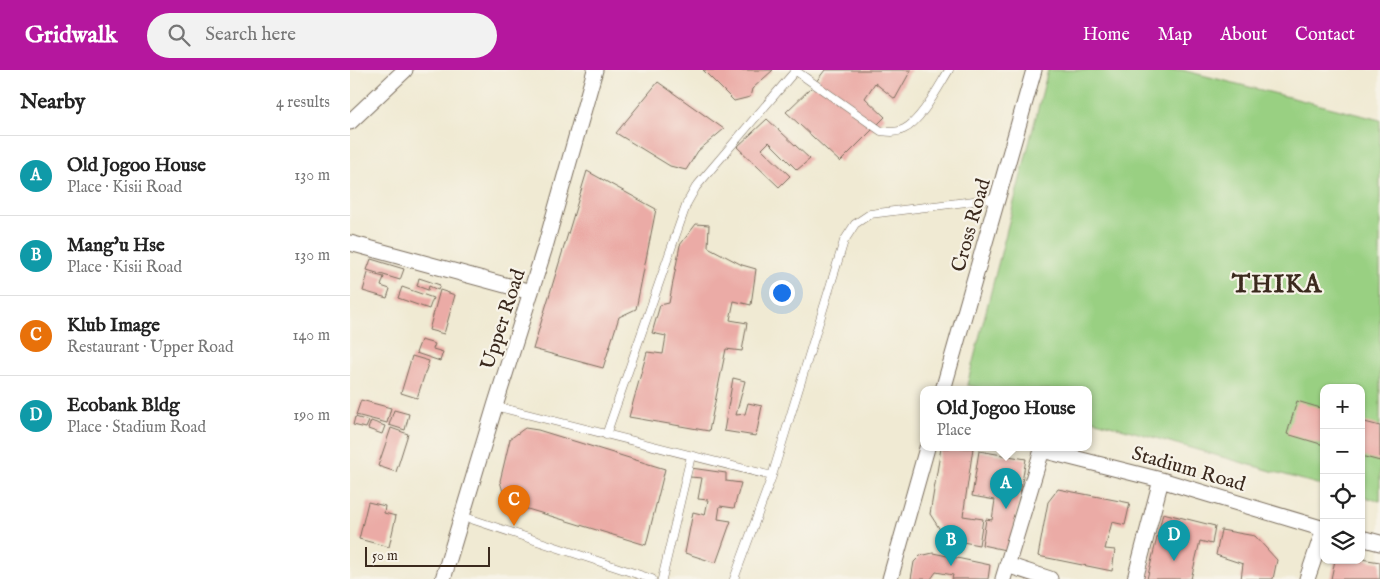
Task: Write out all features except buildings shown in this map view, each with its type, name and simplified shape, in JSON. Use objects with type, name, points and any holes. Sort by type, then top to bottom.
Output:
[{"type":"street","points":[[350,122],[405,70]]},
{"type":"street","name":"Upper Road","points":[[443,579],[531,292],[595,70]]},
{"type":"street","name":"Cross Road","points":[[945,386],[1034,70]]},
{"type":"street","points":[[350,243],[531,292]]},
{"type":"street","points":[[890,579],[926,451]]},
{"type":"street","name":"Stadium Road","points":[[1005,572],[1042,451]]},
{"type":"street","name":"Stadium Road","points":[[1046,451],[1160,480],[1320,528]]},
{"type":"street","points":[[1135,579],[1160,480]]},
{"type":"street","points":[[1365,539],[1380,543]]},
{"type":"street","points":[[1307,579],[1320,541]]},
{"type":"street","points":[[1005,572],[1050,579]]},
{"type":"lane","points":[[606,435],[687,203],[696,186],[796,70],[881,131],[894,133],[906,128],[922,112],[949,70]]},
{"type":"lane","points":[[734,579],[772,476],[844,241],[855,224],[870,214],[998,198]]},
{"type":"lane","points":[[495,406],[772,476]]},
{"type":"lane","points":[[662,579],[690,456]]},
{"type":"lane","points":[[462,516],[652,579]]},
{"type":"green space","points":[[1048,70],[1182,70],[1380,120],[1380,501],[1365,497],[1365,384],[1320,384],[1320,485],[1092,420],[1092,386],[967,385]]},
{"type":"place","name":"Old Jogoo House","points":[[1006,509]]},
{"type":"place","name":"Klub Image","points":[[514,526]]},
{"type":"place","name":"Ecobank Bldg","points":[[1174,561]]},
{"type":"place","name":"Mang'u Hse","points":[[951,566]]},
{"type":"district","name":"THIKA","points":[[1277,283]]}]
